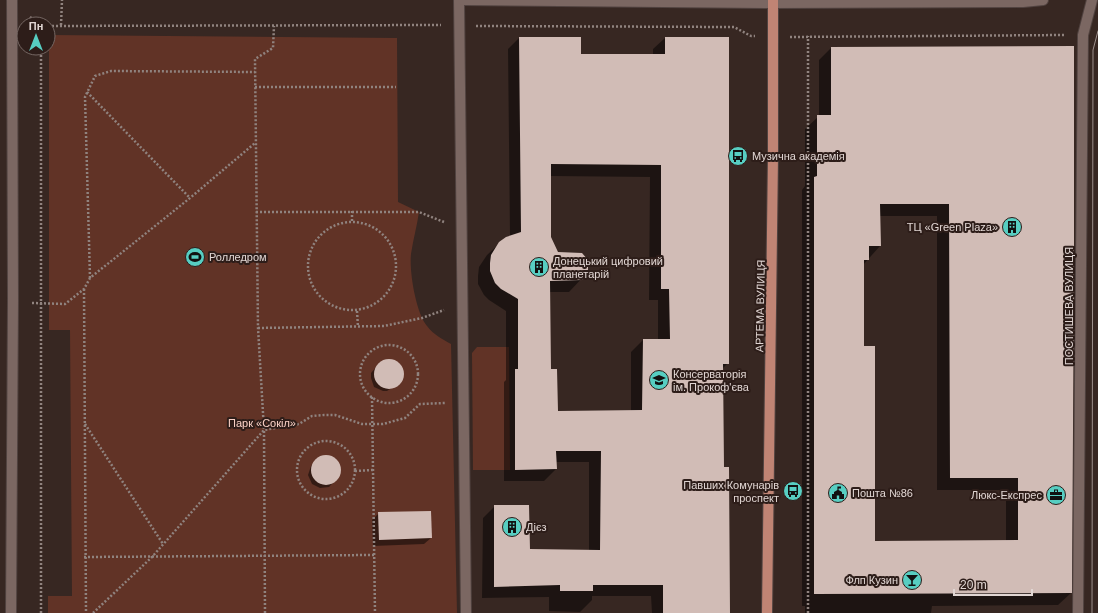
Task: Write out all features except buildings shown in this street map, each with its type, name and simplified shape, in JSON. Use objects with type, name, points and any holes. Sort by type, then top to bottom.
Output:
[{"type":"main road","name":"АРТЕМА ВУЛИЦЯ","points":[[767,613],[774,38],[773,1]]},
{"type":"street","points":[[11,613],[13,300],[12,0]]},
{"type":"street","points":[[459,0],[463,230],[466,613]]},
{"type":"street","points":[[463,0],[1023,2],[1043,0]]},
{"type":"street","name":"ПОСТИШЕВА ВУЛИЦЯ","points":[[1078,613],[1083,35],[1092,0]]},
{"type":"path","points":[[61,25],[62,0]]},
{"type":"path","points":[[56,25],[459,25],[734,27],[750,36],[774,38],[808,36],[1083,35]]},
{"type":"path","points":[[265,613],[264,430],[258,328],[255,59],[273,48],[274,26]]},
{"type":"path","points":[[808,36],[808,613]]},
{"type":"path","points":[[41,56],[41,613]]},
{"type":"path","points":[[90,278],[85,97],[95,76],[111,71],[255,72]]},
{"type":"path","points":[[255,88],[396,87]]},
{"type":"path","points":[[87,92],[190,198]]},
{"type":"path","points":[[13,300],[42,305],[65,304],[84,289],[90,278],[190,198],[255,143]]},
{"type":"path","points":[[352,211],[352,222]]},
{"type":"path","points":[[256,212],[419,212],[463,230]]},
{"type":"path","points":[[352,222],[367,224],[380,232],[390,243],[396,257],[396,272],[392,286],[383,298],[372,306],[357,311],[343,310],[329,305],[318,296],[310,283],[307,269],[309,254],[315,241],[325,230],[338,224],[352,222]]},
{"type":"path","points":[[84,289],[84,557],[86,613]]},
{"type":"path","points":[[258,328],[384,326],[422,318],[463,303]]},
{"type":"path","points":[[357,311],[358,327]]},
{"type":"path","points":[[372,397],[385,403],[395,402],[404,399],[412,392],[417,384],[417,365],[413,357],[406,350],[389,344],[380,346],[372,350],[365,357],[361,366],[360,376],[362,386],[372,397],[375,613]]},
{"type":"path","points":[[93,613],[152,557],[264,430],[299,424],[312,416],[324,415],[334,415],[356,423],[372,424],[395,422],[414,411],[420,404],[464,403]]},
{"type":"path","points":[[84,423],[163,544]]},
{"type":"path","points":[[326,441],[335,442],[350,453],[355,471],[354,480],[349,488],[342,495],[332,499],[322,499],[313,496],[305,490],[299,482],[297,472],[298,462],[302,453],[312,445],[326,441]]},
{"type":"path","points":[[355,471],[373,470]]},
{"type":"path","points":[[84,557],[374,556]]},
{"type":"green space","name":"Парк «Сокіл»","points":[[56,35],[397,38],[398,202],[419,212],[411,254],[411,271],[414,292],[420,312],[427,326],[438,336],[451,344],[457,613],[48,613],[48,596],[72,596],[70,330],[49,330],[49,56],[56,56]]},
{"type":"green space","points":[[477,347],[509,347],[510,470],[473,470],[472,353]]},
{"type":"tram line","points":[[1092,613],[1093,50],[1098,31]]},
{"type":"place","name":"Музична академія","points":[[738,156]]},
{"type":"place","name":"ТЦ «Green Plaza»","points":[[1012,227]]},
{"type":"place","name":"Ролледром","points":[[195,257]]},
{"type":"place","name":"Донецький цифровий планетарій","points":[[539,267]]},
{"type":"place","name":"Консерваторія ім. Прокоф'єва","points":[[659,380]]},
{"type":"place","name":"Павших Комунарів проспект","points":[[793,491]]},
{"type":"place","name":"Пошта №86","points":[[838,493]]},
{"type":"place","name":"Люкс-Експрес","points":[[1056,495]]},
{"type":"place","name":"Дієз","points":[[512,527]]},
{"type":"place","name":"Флп Кузин","points":[[912,580]]}]
